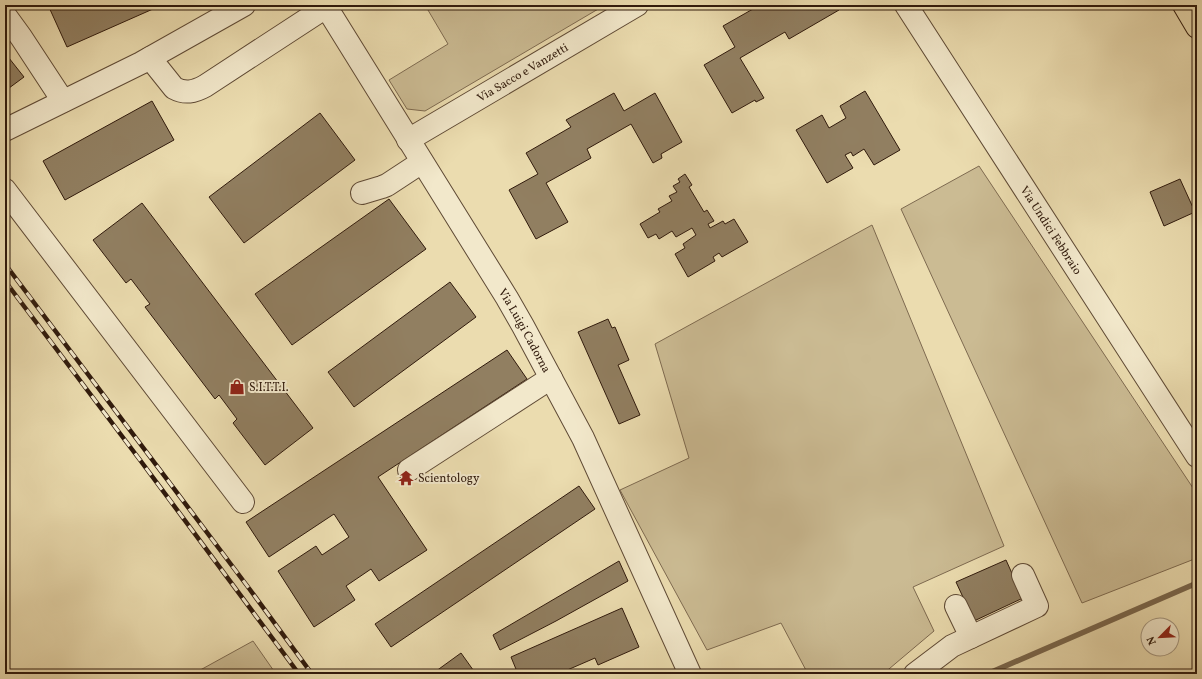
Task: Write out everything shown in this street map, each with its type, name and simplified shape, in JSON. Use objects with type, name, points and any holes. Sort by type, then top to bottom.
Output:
[{"type":"main road","points":[[1184,5],[1197,26]]},
{"type":"street","points":[[5,130],[146,61],[244,5]]},
{"type":"street","name":"Via Sacco e Vanzetti","points":[[408,140],[637,5]]},
{"type":"street","name":"Via Undici Febbraio","points":[[906,5],[1197,456]]},
{"type":"street","points":[[146,61],[174,88],[180,91],[192,92],[205,86],[325,6]]},
{"type":"street","name":"Via Luigi Cadorna","points":[[325,6],[512,306],[551,378],[583,438],[602,479],[684,672]]},
{"type":"street","points":[[5,15],[63,101]]},
{"type":"street","points":[[362,193],[382,188],[422,162]]},
{"type":"street","points":[[5,190],[243,502]]},
{"type":"street","points":[[409,470],[551,378]]},
{"type":"street","points":[[915,674],[952,646],[1037,606],[1022,575]]},
{"type":"street","points":[[956,606],[971,637]]},
{"type":"shaded area","points":[[425,5],[605,5],[425,111],[407,109],[389,80],[448,44]]},
{"type":"shaded area","points":[[979,166],[1197,494],[1197,558],[1082,603],[901,209]]},
{"type":"shaded area","points":[[872,225],[1004,546],[913,587],[934,631],[883,674],[808,674],[781,623],[707,650],[620,490],[689,458],[655,344]]},
{"type":"shaded area","points":[[253,641],[276,674],[193,674]]},
{"type":"building","points":[[48,5],[162,5],[67,47]]},
{"type":"building","points":[[375,5],[386,5],[378,9]]},
{"type":"building","points":[[760,5],[772,5],[773,7],[777,5],[836,5],[839,10],[789,39],[785,32],[740,58],[764,98],[756,102],[755,100],[732,113],[704,65],[735,47],[723,26]]},
{"type":"building","points":[[5,53],[24,77],[5,91]]},
{"type":"building","points":[[865,91],[900,150],[874,165],[864,149],[853,156],[851,152],[845,155],[853,168],[827,183],[796,130],[822,115],[829,128],[846,118],[840,106]]},
{"type":"building","points":[[614,93],[624,111],[655,93],[682,142],[661,154],[662,158],[653,163],[631,124],[587,149],[591,158],[546,183],[568,222],[536,239],[509,190],[538,174],[526,153],[571,127],[566,120]]},
{"type":"building","points":[[152,101],[174,140],[65,200],[43,161]]},
{"type":"building","points":[[320,113],[355,160],[244,243],[209,197]]},
{"type":"building","points":[[685,174],[692,185],[689,187],[704,212],[707,210],[714,221],[708,224],[710,228],[723,221],[725,224],[734,219],[748,242],[722,257],[719,253],[713,257],[715,261],[688,277],[675,254],[685,248],[683,244],[696,235],[692,228],[676,237],[672,231],[659,239],[656,234],[648,238],[640,224],[660,212],[658,209],[672,201],[669,196],[677,192],[673,186],[680,182],[678,179]]},
{"type":"building","points":[[1180,179],[1195,212],[1164,226],[1150,192]]},
{"type":"building","points":[[389,199],[426,249],[292,345],[255,294]]},
{"type":"building","points":[[142,203],[313,428],[265,465],[233,423],[237,419],[219,395],[215,399],[145,307],[150,304],[131,279],[126,283],[93,240]]},
{"type":"building","points":[[450,282],[476,317],[354,407],[328,372]]},
{"type":"building","points":[[608,319],[612,328],[615,327],[629,360],[618,365],[640,415],[619,424],[578,332]]},
{"type":"building","points":[[507,350],[527,379],[378,477],[427,550],[379,581],[371,569],[346,586],[355,600],[314,627],[278,571],[316,546],[322,555],[349,537],[334,514],[269,557],[246,522]]},
{"type":"building","points":[[579,486],[595,509],[391,647],[375,624]]},
{"type":"building","points":[[1006,560],[1023,598],[974,621],[956,582]]},
{"type":"building","points":[[619,561],[628,581],[500,650],[493,635]]},
{"type":"building","points":[[622,608],[639,647],[598,665],[595,658],[565,671],[566,674],[518,674],[511,657]]},
{"type":"building","points":[[461,653],[476,674],[432,674]]},
{"type":"building","points":[[1189,670],[1191,673],[1197,670],[1197,674],[1180,674]]},
{"type":"waterway","points":[[987,674],[1197,583]]},
{"type":"railway","points":[[5,264],[312,674]]},
{"type":"railway","points":[[5,281],[299,674]]},
{"type":"place","name":"S.I.T.T.I.","points":[[237,387]]},
{"type":"place","name":"Scientology","points":[[406,478]]}]
